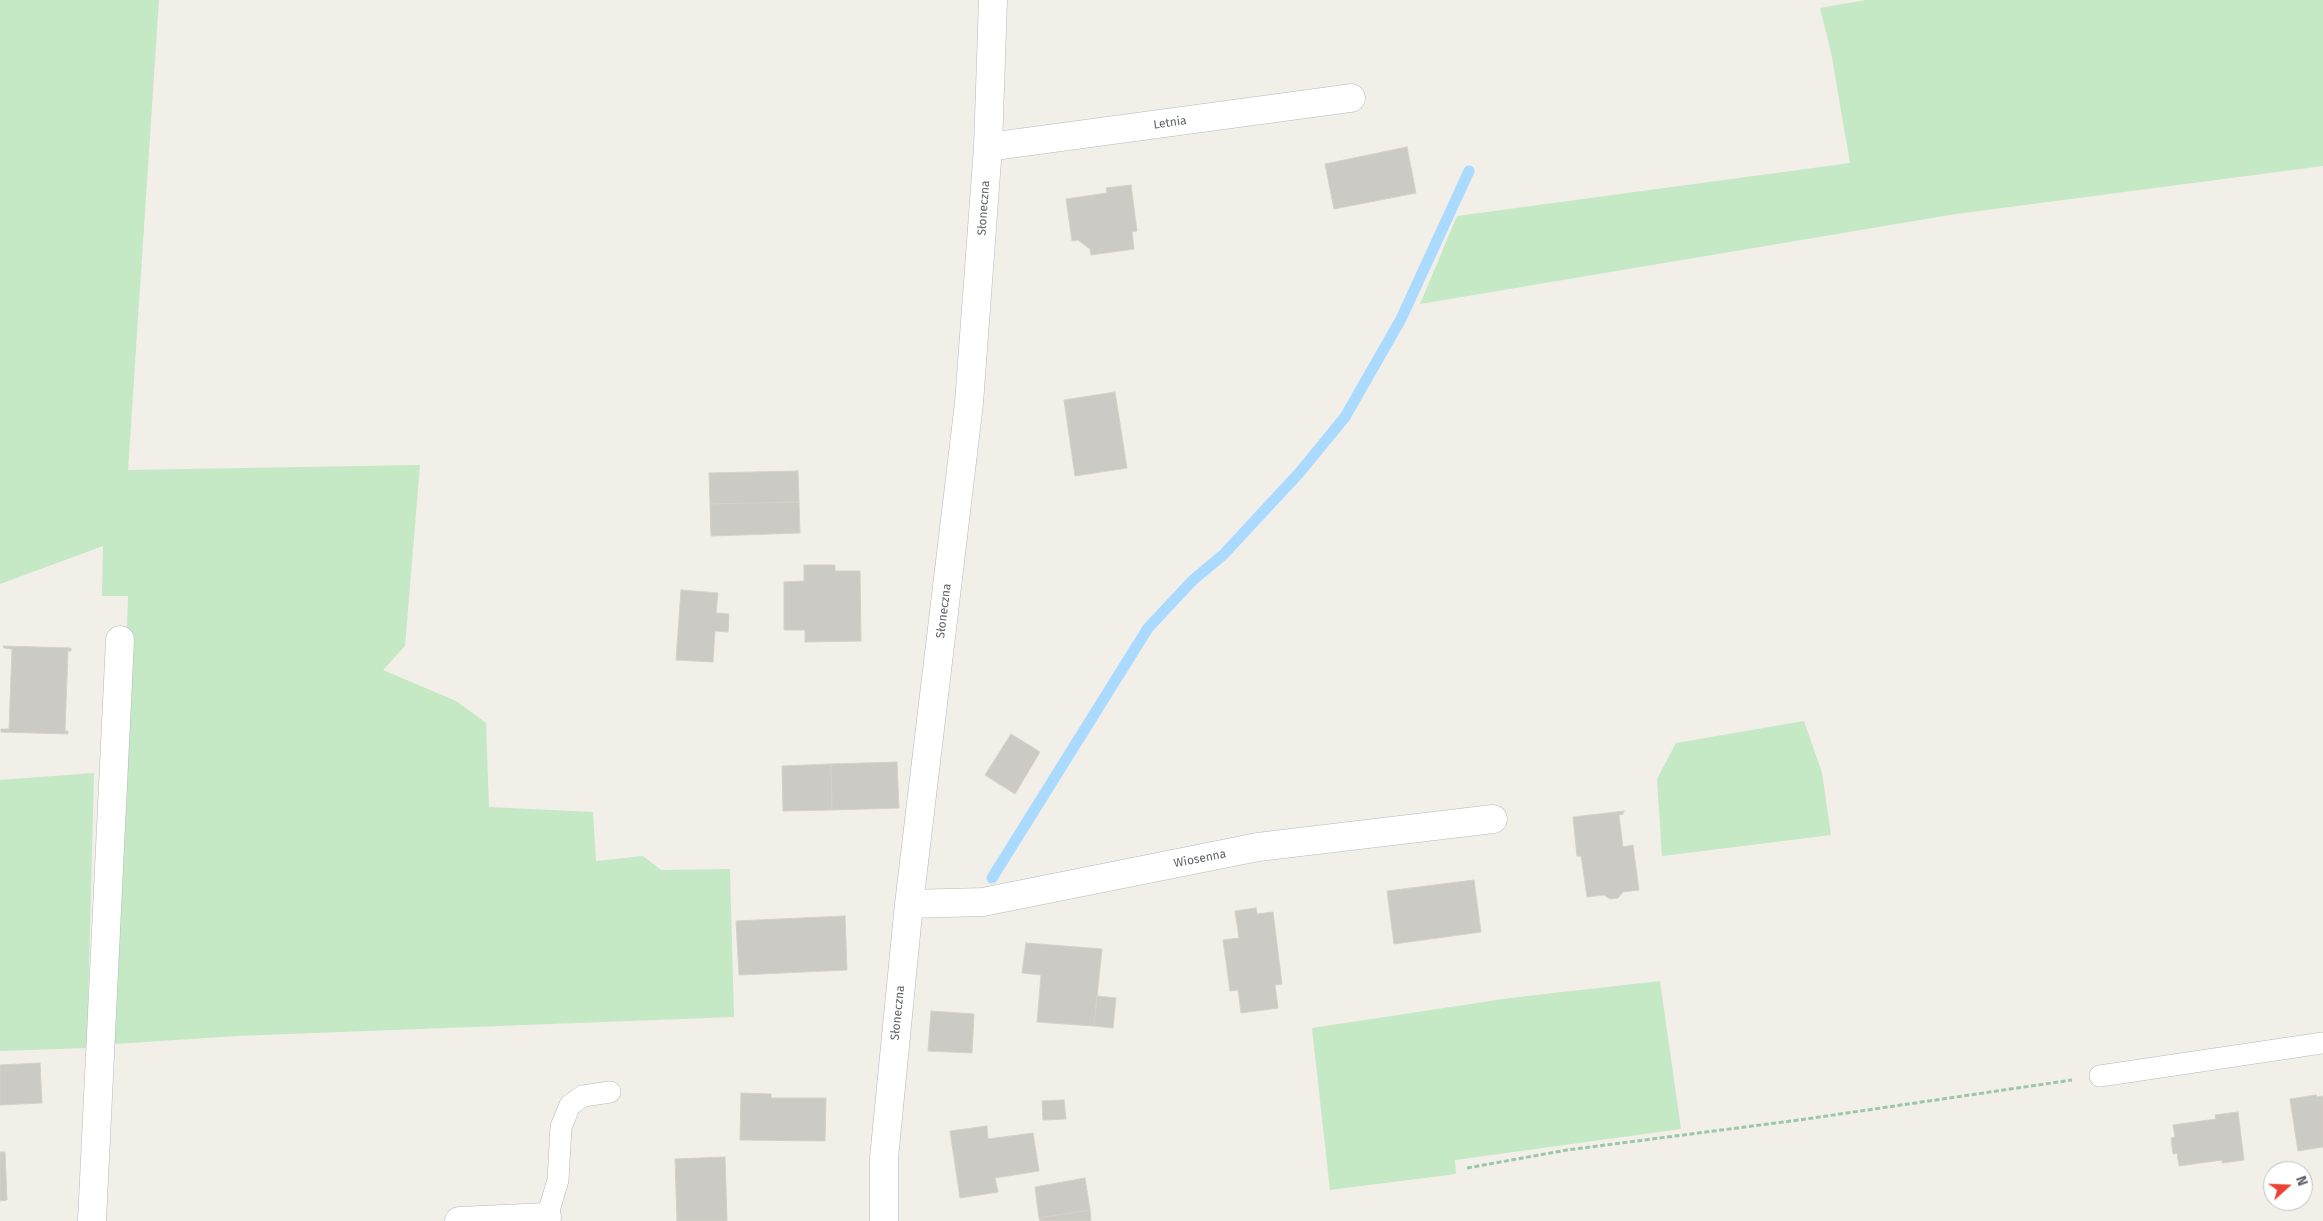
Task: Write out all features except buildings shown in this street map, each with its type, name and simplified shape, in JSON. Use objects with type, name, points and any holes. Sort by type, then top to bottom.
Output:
[{"type":"street","name":"Słoneczna","points":[[884,1221],[884,1158],[909,904],[969,403],[988,147],[993,0]]},
{"type":"street","name":"Letnia","points":[[988,147],[1352,98]]},
{"type":"street","points":[[92,1221],[120,640]]},
{"type":"street","name":"Wiosenna","points":[[909,904],[983,902],[1258,847],[1493,819]]},
{"type":"street","points":[[460,1221],[547,1217]]},
{"type":"lane","points":[[2100,1076],[2323,1043]]},
{"type":"lane","points":[[547,1217],[558,1180],[561,1127],[570,1105],[583,1096],[610,1092]]},
{"type":"path","points":[[1467,1168],[1567,1150],[1799,1120],[2100,1076]]},
{"type":"green space","points":[[0,0],[159,0],[128,470],[420,465],[405,646],[383,670],[456,701],[486,723],[489,807],[593,812],[596,861],[643,856],[661,870],[730,869],[734,1017],[237,1036],[114,1044],[128,596],[102,596],[103,546],[0,584]]},
{"type":"green space","points":[[1866,0],[2323,0],[2323,166],[1956,214],[1420,304],[1457,216],[1850,163],[1831,52],[1820,8]]},
{"type":"green space","points":[[1804,721],[1822,773],[1831,835],[1662,856],[1657,779],[1676,743]]},
{"type":"green space","points":[[94,773],[87,1048],[0,1051],[0,780]]},
{"type":"green space","points":[[1660,981],[1681,1129],[1455,1160],[1456,1174],[1330,1190],[1312,1028],[1510,998]]},
{"type":"waterway","points":[[992,878],[1148,628],[1193,580],[1223,555],[1300,472],[1345,417],[1401,319],[1469,171]]}]
